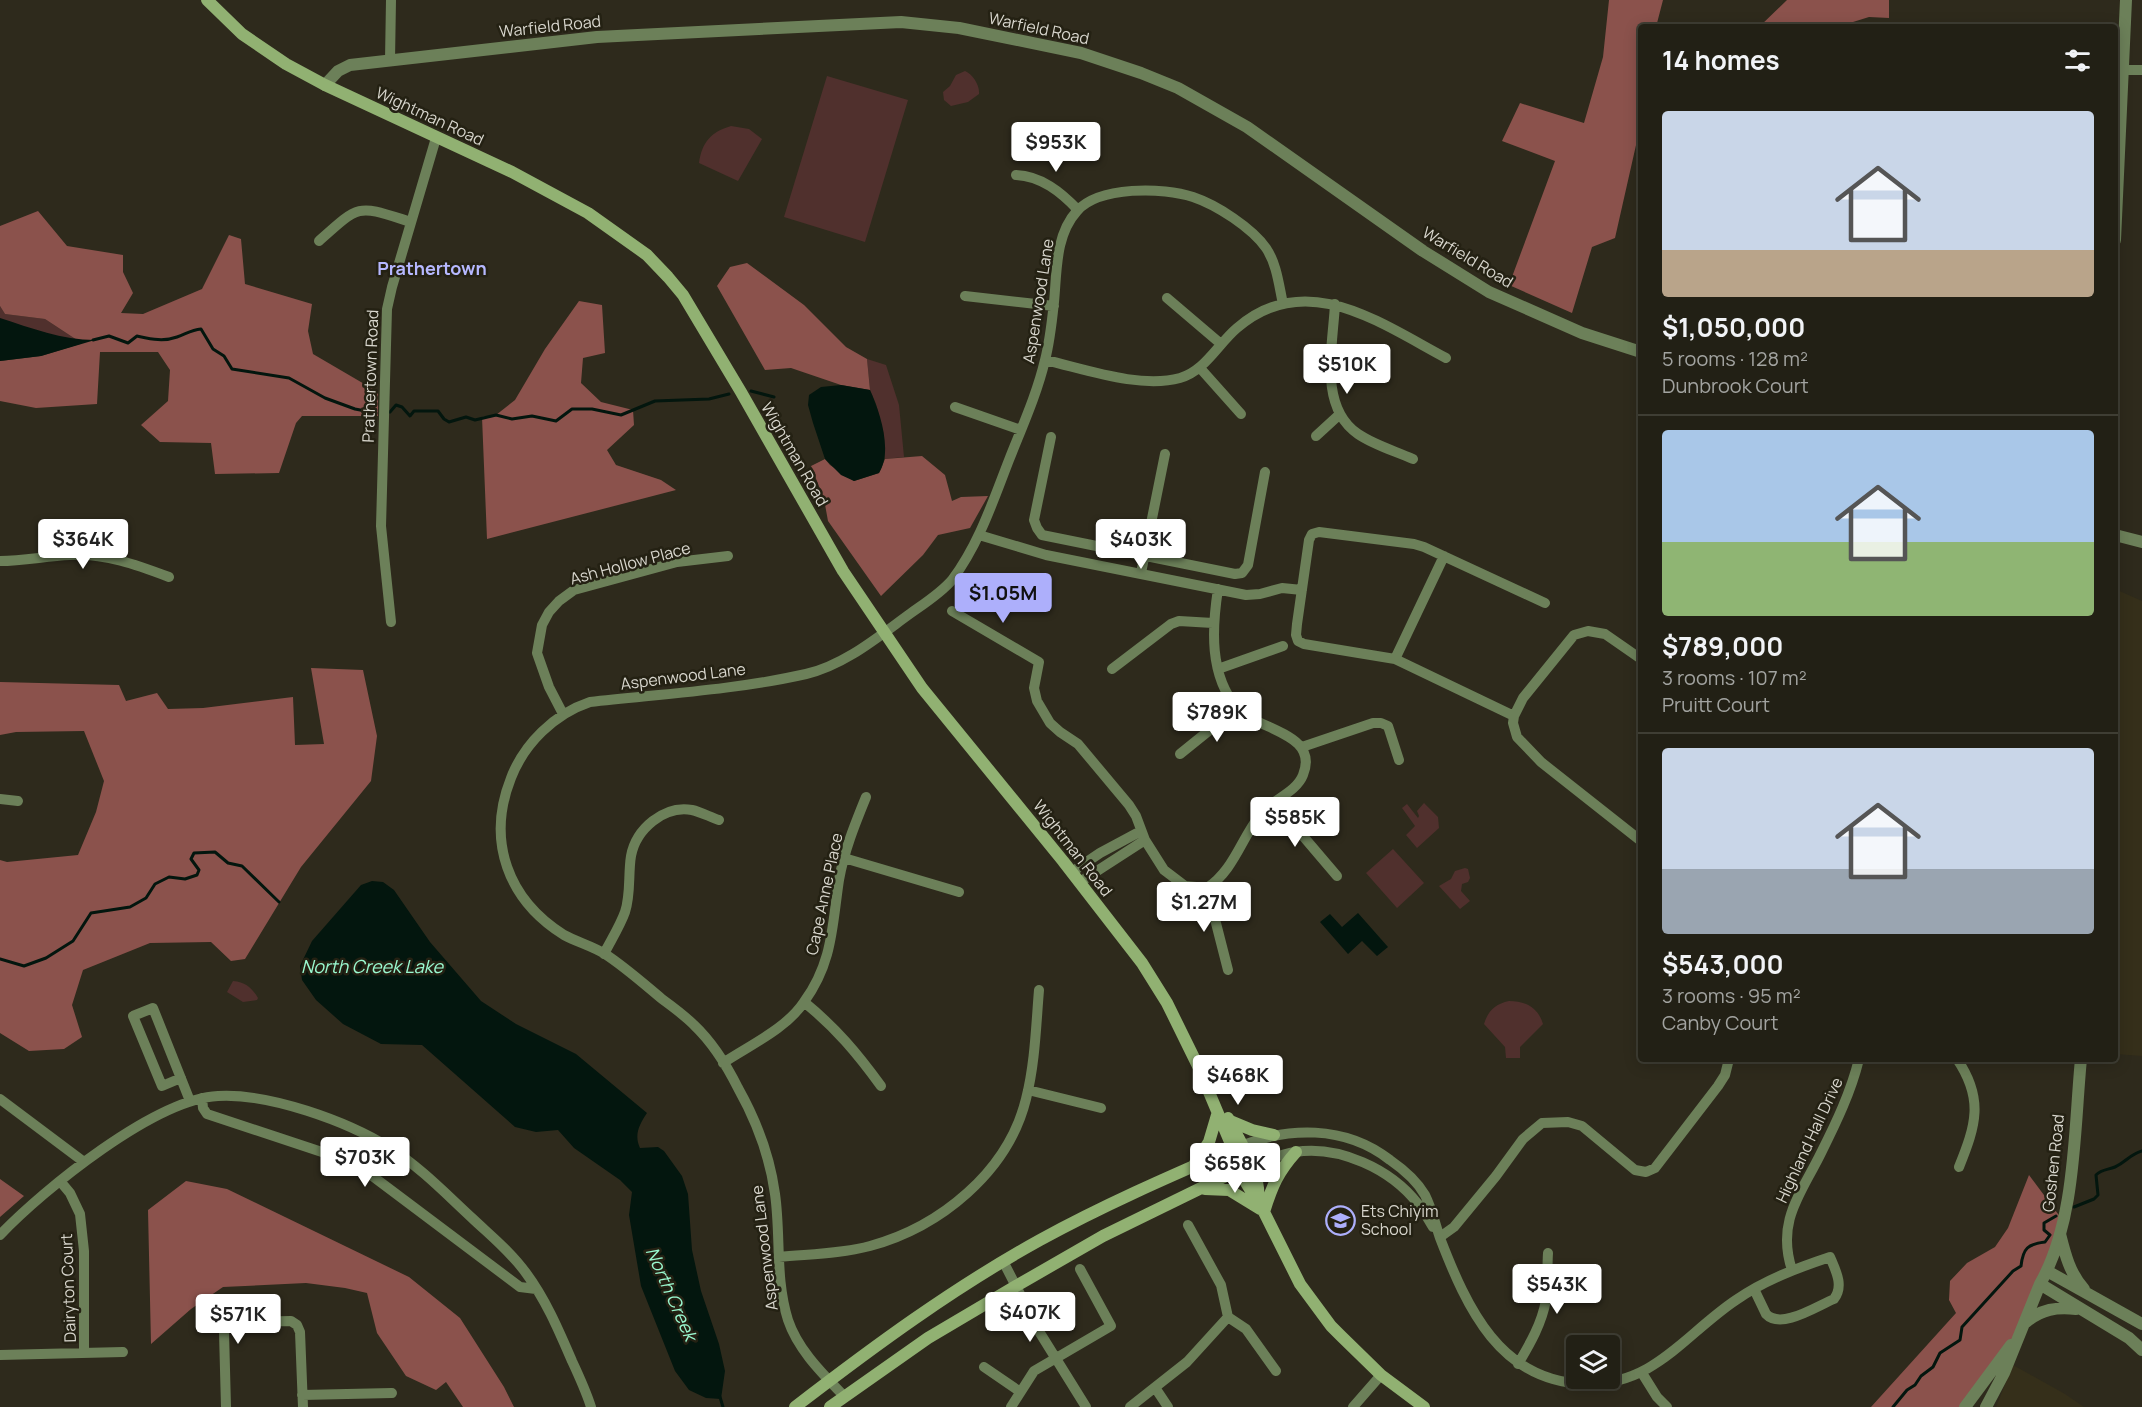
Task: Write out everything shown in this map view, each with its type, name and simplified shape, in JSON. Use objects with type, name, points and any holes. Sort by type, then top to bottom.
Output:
[{"type":"main road","name":"Wightman Road","points":[[207,0],[242,34],[286,64],[325,85],[512,172],[588,213],[647,255],[668,277],[687,302],[741,392],[843,571],[921,688],[1076,877],[1142,963],[1167,1003],[1207,1087],[1218,1098],[1223,1117],[1245,1167],[1250,1190],[1300,1284],[1331,1326],[1381,1376],[1424,1407]]},
{"type":"main road","points":[[1193,1167],[1223,1117],[1256,1132],[1274,1135]]},
{"type":"main road","points":[[795,1407],[916,1316],[1003,1261],[1041,1240],[1238,1147]]},
{"type":"main road","points":[[1201,1189],[1229,1190],[1261,1207],[1283,1166],[1296,1152]]},
{"type":"main road","points":[[830,1407],[928,1338],[1016,1286],[1103,1236],[1245,1167]]},
{"type":"street","points":[[390,60],[391,0]]},
{"type":"street","points":[[2118,176],[2126,0]]},
{"type":"street","name":"Warfield Road","points":[[325,85],[338,71],[350,65],[597,36],[901,22],[959,28],[1081,53],[1178,88],[1247,126],[1423,251],[1489,292],[1582,333],[1638,351]]},
{"type":"street","points":[[2123,70],[2142,70]]},
{"type":"street","name":"Prathertown Road","points":[[391,622],[381,526],[387,309],[436,138]]},
{"type":"street","points":[[1016,175],[1032,177],[1051,186],[1065,196],[1077,210],[1096,197],[1113,193],[1173,192],[1206,202],[1250,230],[1265,247],[1276,272],[1283,304]]},
{"type":"street","points":[[320,241],[348,215],[359,210],[372,210],[411,222]]},
{"type":"street","name":"Aspenwood Lane","points":[[844,1396],[803,1349],[789,1322],[781,1292],[775,1192],[766,1153],[752,1117],[723,1063],[695,1026],[640,980],[604,954],[566,935],[532,910],[517,891],[501,843],[501,818],[505,792],[513,771],[530,745],[564,714],[590,702],[737,685],[808,673],[844,659],[885,633],[950,582],[968,557],[979,535],[1021,430],[1045,360],[1054,306],[1059,250],[1065,230],[1077,210]]},
{"type":"street","points":[[965,296],[1054,306]]},
{"type":"street","points":[[1167,298],[1221,344]]},
{"type":"street","points":[[1045,360],[1146,381],[1169,381],[1181,378],[1200,368],[1221,344],[1253,316],[1283,304],[1303,300],[1335,304],[1358,312],[1446,358]]},
{"type":"street","points":[[1335,304],[1331,384],[1340,414],[1359,435],[1413,459]]},
{"type":"street","points":[[1200,368],[1241,414]]},
{"type":"street","points":[[956,407],[1021,430]]},
{"type":"street","points":[[1316,436],[1340,414]]},
{"type":"street","points":[[1051,437],[1034,520],[1042,535],[1235,574],[1242,573],[1248,566],[1265,472]]},
{"type":"street","points":[[1141,573],[1165,454]]},
{"type":"street","points":[[1514,716],[1395,659],[1304,644],[1298,641],[1296,634],[1309,540],[1312,534],[1319,532],[1414,544],[1545,603]]},
{"type":"street","points":[[979,535],[1046,555],[1218,589],[1254,595],[1282,588],[1302,590]]},
{"type":"street","points":[[2118,536],[2142,542]]},
{"type":"street","points":[[0,561],[23,561],[69,555],[101,556],[134,564],[169,577]]},
{"type":"street","name":"Ash Hollow Place","points":[[564,714],[544,676],[537,652],[542,625],[549,612],[559,601],[574,590],[677,562],[728,556]]},
{"type":"street","points":[[1395,659],[1444,556]]},
{"type":"street","points":[[952,611],[1039,662],[1034,688],[1042,712],[1059,732],[1078,744],[1129,805],[1136,816],[1143,836],[1164,870],[1175,880],[1194,888],[1207,888],[1227,872],[1255,821],[1263,811],[1303,778],[1305,759],[1302,747],[1290,736],[1253,720],[1238,708],[1226,688],[1218,669],[1214,645],[1213,623],[1218,589]]},
{"type":"street","points":[[1112,669],[1171,624],[1179,621],[1213,623]]},
{"type":"street","points":[[1638,657],[1605,634],[1588,631],[1574,635],[1523,698],[1514,716],[1514,730],[1527,749],[1638,840]]},
{"type":"street","points":[[1218,669],[1283,646]]},
{"type":"street","points":[[1180,754],[1238,708]]},
{"type":"street","points":[[1302,747],[1373,723],[1382,723],[1388,726],[1399,760]]},
{"type":"street","name":"Cape Anne Place","points":[[723,1063],[770,1032],[804,1002],[827,959],[844,858],[866,797]]},
{"type":"street","points":[[0,799],[18,801]]},
{"type":"street","points":[[1274,802],[1337,876]]},
{"type":"street","points":[[604,954],[625,911],[631,856],[636,840],[642,831],[654,820],[682,810],[693,810],[719,820]]},
{"type":"street","points":[[1076,877],[1143,836]]},
{"type":"street","points":[[844,858],[959,892]]},
{"type":"street","points":[[1207,888],[1228,970]]},
{"type":"street","points":[[779,1257],[849,1251],[871,1246],[916,1229],[963,1197],[998,1160],[1016,1128],[1032,1072],[1038,990]]},
{"type":"street","points":[[804,1002],[824,1018],[854,1049],[881,1086]]},
{"type":"street","points":[[181,1078],[162,1086],[133,1016],[153,1008],[181,1078],[207,1114],[355,1163],[520,1287],[536,1289]]},
{"type":"street","points":[[1440,1237],[1454,1227],[1523,1139],[1542,1123],[1568,1122],[1582,1126],[1635,1170],[1646,1172],[1655,1168],[1718,1086],[1725,1075],[1728,1062]]},
{"type":"street","name":"Highland Hall Drive","points":[[1792,1270],[1787,1256],[1786,1242],[1793,1205],[1844,1106],[1858,1062]]},
{"type":"street","points":[[1959,1062],[1968,1075],[1975,1106],[1974,1124],[1959,1167]]},
{"type":"street","name":"Goshen Road","points":[[1986,1407],[2004,1373],[2047,1271],[2060,1233],[2068,1195],[2081,1062]]},
{"type":"street","points":[[1028,1090],[1101,1108]]},
{"type":"street","points":[[0,1234],[26,1209],[84,1162],[172,1108],[218,1096],[274,1102],[339,1123],[389,1147],[430,1180],[513,1256],[536,1289],[556,1324],[591,1407]]},
{"type":"street","points":[[0,1099],[84,1162]]},
{"type":"street","points":[[1238,1147],[1274,1135],[1307,1132],[1333,1133],[1379,1150],[1398,1166],[1424,1194],[1469,1304],[1483,1326],[1495,1342],[1518,1364],[1545,1377],[1587,1384],[1610,1382],[1642,1373],[1664,1359],[1724,1308],[1754,1289],[1792,1270],[1830,1257],[1839,1279],[1837,1296],[1834,1299],[1786,1320],[1768,1318],[1754,1289]]},
{"type":"street","points":[[355,1163],[368,1136]]},
{"type":"street","points":[[1245,1167],[1276,1156],[1318,1151],[1364,1163],[1391,1178],[1418,1203],[1440,1237]]},
{"type":"street","name":"Dairyton Court","points":[[0,1355],[84,1352],[84,1251],[80,1214],[70,1192],[60,1181]]},
{"type":"street","points":[[1188,1225],[1221,1286],[1228,1317],[1246,1329],[1276,1371]]},
{"type":"street","points":[[2060,1233],[2065,1254],[2076,1280],[2091,1296]]},
{"type":"street","points":[[1518,1364],[1533,1339],[1542,1314],[1546,1299],[1548,1253]]},
{"type":"street","points":[[1003,1261],[1055,1357],[1086,1407]]},
{"type":"street","points":[[1011,1407],[1019,1391],[1034,1371],[1111,1326],[1080,1269]]},
{"type":"street","points":[[2047,1271],[2142,1324]]},
{"type":"street","points":[[2040,1284],[2129,1338],[2142,1350]]},
{"type":"street","points":[[2025,1323],[2037,1313],[2050,1309],[2078,1309]]},
{"type":"street","points":[[1130,1407],[1187,1362],[1228,1317]]},
{"type":"street","points":[[226,1407],[224,1332],[227,1324],[233,1322],[291,1321],[297,1325],[300,1332],[302,1401],[392,1394]]},
{"type":"street","name":"Goshen Road","points":[[1965,1407],[2019,1335]]},
{"type":"street","points":[[84,1352],[123,1352]]},
{"type":"street","points":[[984,1367],[1019,1391]]},
{"type":"street","points":[[1642,1373],[1657,1397],[1667,1407]]},
{"type":"street","points":[[1353,1407],[1381,1376]]},
{"type":"street","points":[[1155,1389],[1168,1407]]},
{"type":"shaded area","points":[[1609,0],[1663,0],[1657,24],[1638,24],[1638,136],[1615,238],[1592,247],[1572,313],[1509,285],[1555,161],[1502,141],[1520,103],[1584,123],[1603,57]]},
{"type":"shaded area","points":[[1787,0],[1889,0],[1889,18],[1869,17],[1847,24],[1762,24]]},
{"type":"shaded area","points":[[965,71],[975,81],[979,94],[968,102],[951,106],[944,100],[943,92],[950,86],[956,75]]},
{"type":"shaded area","points":[[827,76],[908,100],[865,242],[784,217]]},
{"type":"shaded area","points":[[731,126],[749,129],[762,139],[738,181],[699,163],[702,149],[709,139],[718,131]]},
{"type":"shaded area","points":[[38,211],[67,246],[123,255],[123,272],[133,293],[121,313],[143,314],[202,289],[229,235],[241,239],[245,284],[312,304],[308,331],[313,354],[378,392],[378,416],[302,416],[296,423],[279,473],[215,474],[211,443],[160,442],[141,425],[168,401],[170,370],[158,352],[100,352],[97,404],[36,408],[0,401],[0,361],[41,356],[80,344],[45,319],[5,314],[0,306],[0,226]]},
{"type":"shaded area","points":[[747,263],[804,305],[846,347],[867,359],[870,390],[841,385],[791,368],[765,370],[717,286],[730,267]]},
{"type":"shaded area","points":[[579,301],[602,305],[605,353],[583,358],[581,383],[601,402],[633,410],[634,425],[607,450],[616,465],[661,480],[676,490],[487,539],[482,417],[496,415],[515,400],[545,349]]},
{"type":"shaded area","points":[[0,306],[5,314],[45,319],[77,340],[0,361]]},
{"type":"shaded area","points":[[867,359],[886,365],[899,405],[904,457],[885,459],[883,431],[870,390]]},
{"type":"shaded area","points":[[922,456],[945,475],[952,501],[961,497],[988,496],[970,528],[938,535],[923,555],[881,596],[828,521],[824,499],[811,466],[825,459],[854,481],[879,473],[885,459]]},
{"type":"shaded area","points":[[2118,590],[2142,601],[2142,1056],[2118,1054]]},
{"type":"shaded area","points":[[311,668],[363,670],[377,736],[371,781],[301,867],[245,959],[231,961],[211,942],[150,943],[83,970],[72,1005],[82,1037],[64,1049],[29,1051],[0,1033],[0,860],[7,862],[78,855],[96,812],[104,781],[84,731],[16,732],[0,735],[0,682],[119,685],[126,701],[157,693],[168,709],[203,708],[293,697],[295,745],[324,744]]},
{"type":"shaded area","points":[[1424,803],[1438,817],[1439,828],[1417,848],[1406,835],[1415,826],[1402,808],[1407,804],[1418,818],[1417,811]]},
{"type":"shaded area","points":[[1393,849],[1424,883],[1397,908],[1366,873]]},
{"type":"shaded area","points":[[1468,869],[1470,878],[1468,882],[1462,884],[1461,891],[1470,901],[1460,909],[1439,886],[1451,879],[1455,871]]},
{"type":"shaded area","points":[[233,981],[248,986],[256,994],[257,1000],[243,1002],[227,992]]},
{"type":"shaded area","points":[[1509,1001],[1530,1006],[1538,1013],[1543,1024],[1520,1047],[1520,1058],[1506,1058],[1505,1047],[1484,1024],[1493,1009]]},
{"type":"shaded area","points":[[2029,1175],[2064,1222],[2025,1323],[1965,1407],[1871,1407],[1956,1313],[1949,1300],[1950,1281],[1967,1263],[1995,1247],[2008,1228]]},
{"type":"shaded area","points":[[0,1179],[24,1196],[0,1217]]},
{"type":"shaded area","points":[[186,1181],[227,1189],[409,1277],[460,1318],[504,1387],[514,1407],[463,1407],[446,1382],[436,1390],[406,1376],[377,1333],[367,1293],[345,1288],[306,1283],[223,1287],[191,1309],[151,1344],[148,1210]]},
{"type":"shaded area","points":[[2013,1365],[2065,1394],[2084,1407],[1996,1407]]},
{"type":"water","points":[[0,318],[59,336],[95,340],[41,356],[0,361]]},
{"type":"water","points":[[841,385],[870,390],[884,432],[885,454],[879,473],[854,481],[841,475],[825,459],[808,405],[809,395],[821,387]]},
{"type":"water","name":"North Creek Lake","points":[[372,881],[383,882],[394,890],[430,942],[481,1001],[516,1024],[576,1054],[647,1113],[638,1130],[637,1139],[640,1148],[658,1147],[664,1151],[682,1176],[688,1194],[692,1250],[701,1291],[719,1344],[725,1371],[721,1399],[706,1398],[689,1390],[675,1371],[641,1286],[629,1215],[632,1192],[620,1180],[574,1148],[558,1130],[536,1132],[515,1127],[422,1045],[381,1044],[343,1024],[316,1000],[302,980],[300,966],[312,941],[361,885]]},
{"type":"water","points":[[1358,913],[1388,947],[1377,956],[1362,941],[1348,954],[1320,922],[1330,914],[1342,927]]},
{"type":"waterway","points":[[93,340],[109,336],[128,343],[137,336],[167,339],[201,329],[213,349],[224,356],[232,369],[289,378],[325,398],[355,409],[376,413]]},
{"type":"waterway","points":[[751,391],[774,397]]},
{"type":"waterway","points":[[386,412],[390,412],[396,405],[402,407],[410,416],[414,411],[438,411],[449,422],[466,417],[475,420],[496,415],[512,419],[532,416],[556,421],[572,409],[592,409],[621,415],[655,401],[709,399],[729,394]]},
{"type":"waterway","name":"North Creek","points":[[0,959],[24,966],[46,958],[73,941],[91,913],[130,907],[146,898],[155,884],[169,877],[185,879],[197,875],[199,870],[191,859],[194,853],[215,852],[228,863],[242,866],[279,902]]},
{"type":"waterway","name":"North Creek","points":[[2074,1207],[2098,1195],[2096,1175],[2098,1173],[2115,1167],[2142,1151]]},
{"type":"waterway","name":"North Creek","points":[[1893,1407],[1907,1390],[1933,1367],[1940,1353],[1960,1340],[1962,1327],[2013,1271],[2021,1266],[2027,1248],[2045,1242],[2050,1235],[2044,1230],[2044,1223],[2056,1216]]},
{"type":"waterway","name":"North Creek","points":[[720,1397],[723,1407]]},
{"type":"place","name":"Ets Chiyim School","points":[[1340,1220]]},
{"type":"district","name":"Prathertown","points":[[432,269]]}]
